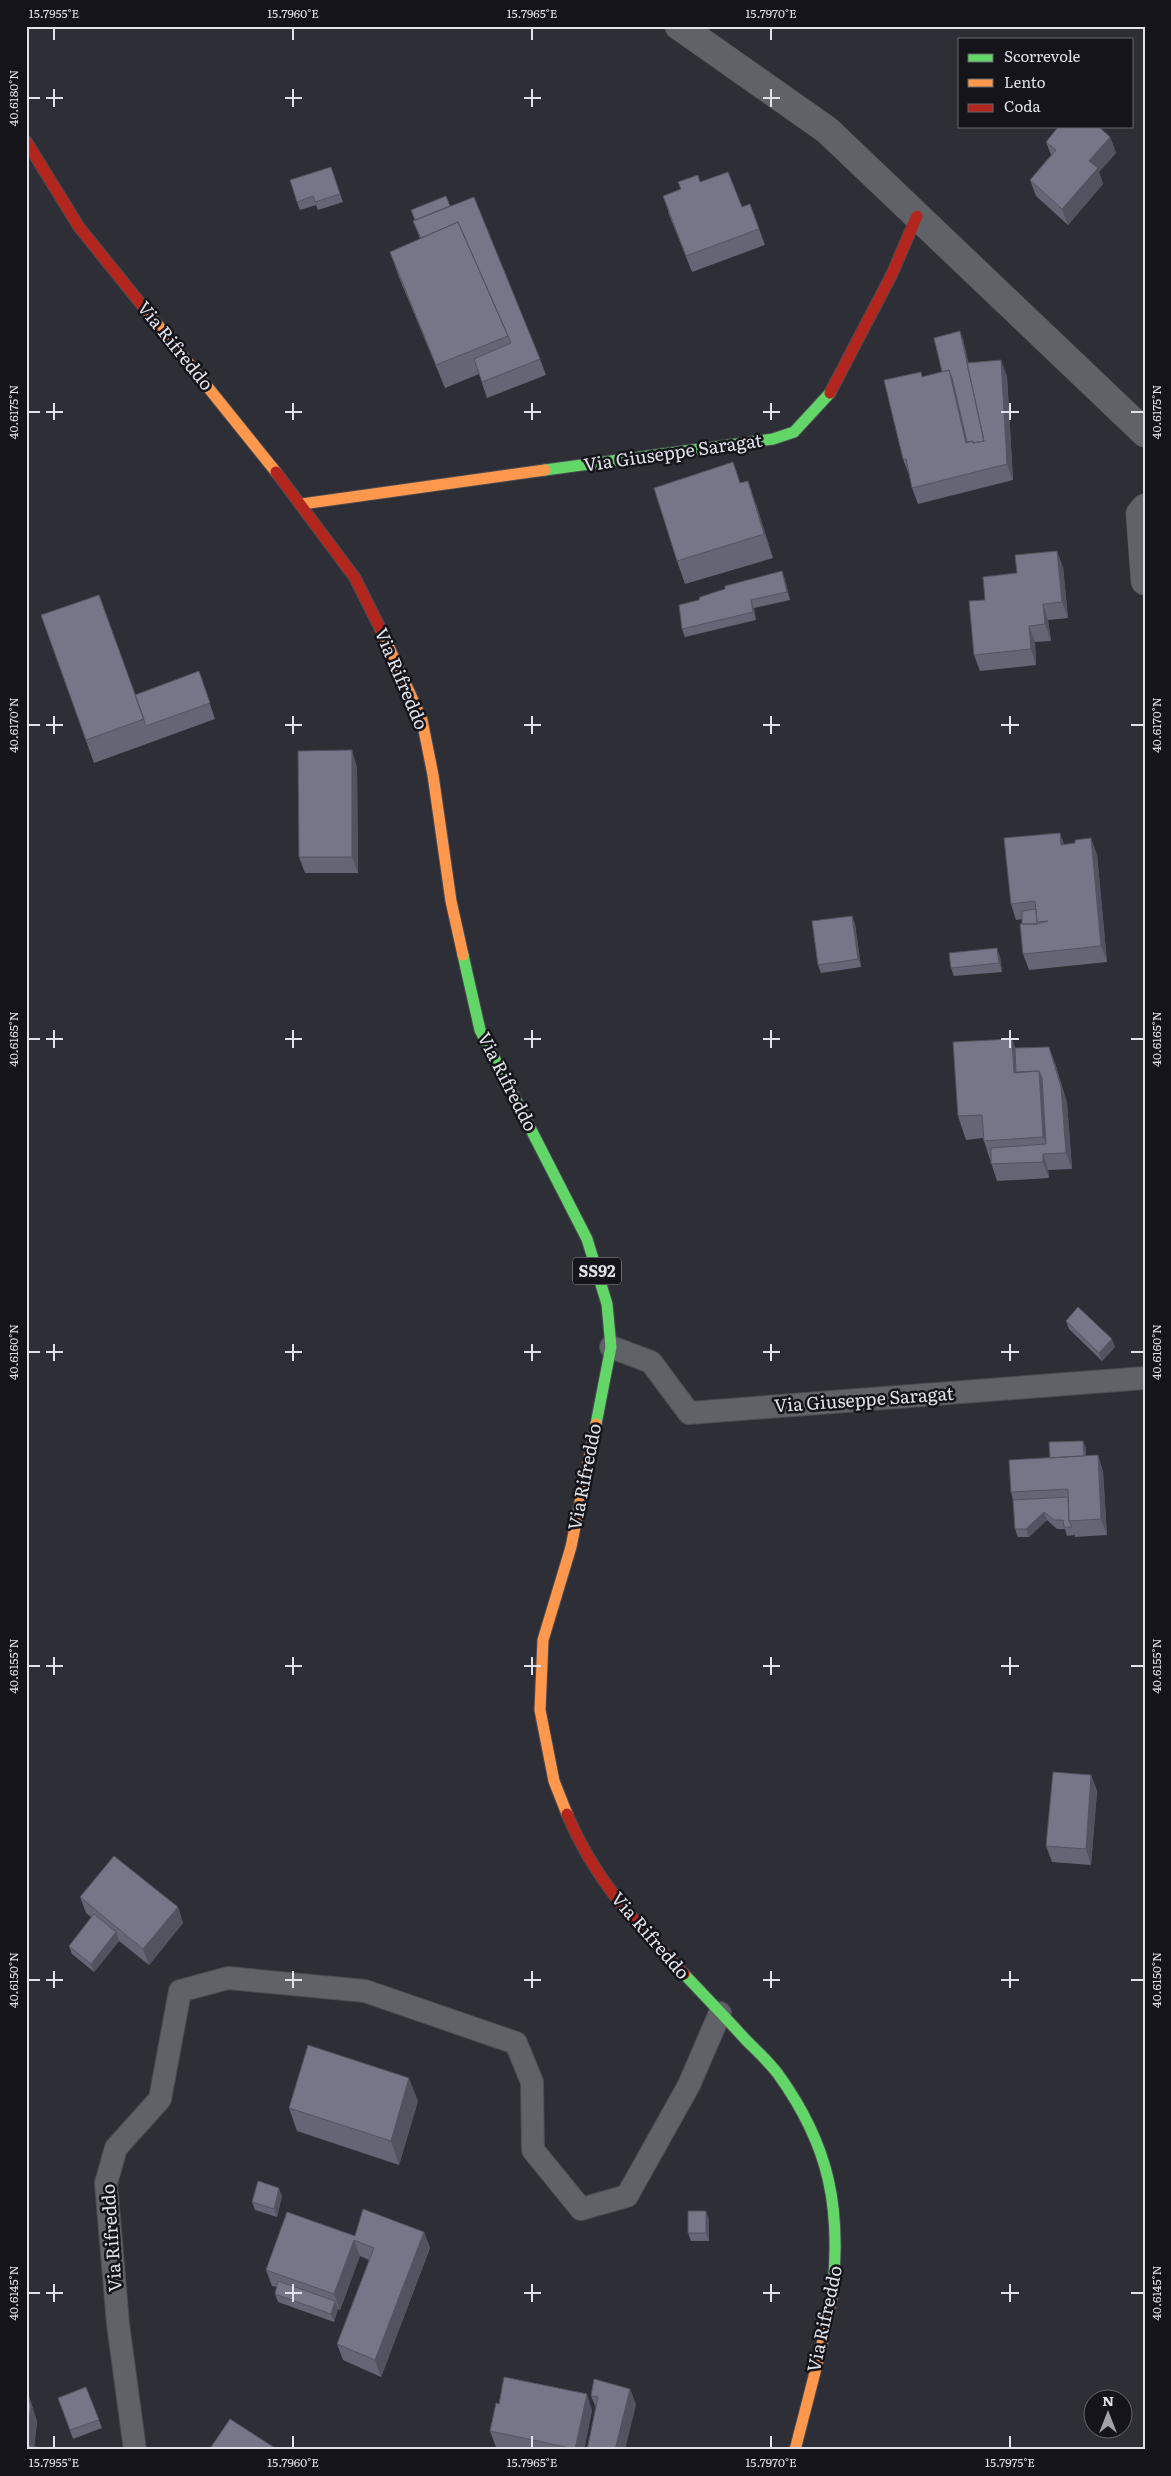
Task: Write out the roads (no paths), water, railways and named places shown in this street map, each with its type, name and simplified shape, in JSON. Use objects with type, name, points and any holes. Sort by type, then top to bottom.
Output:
[{"type":"main road","name":"Via Rifreddo","points":[[26,140],[79,227],[302,504],[355,578],[400,668],[422,720],[433,775],[451,901],[480,1030],[587,1240],[607,1304],[611,1347],[572,1547],[543,1640],[540,1710],[554,1781],[580,1847],[623,1909],[778,2073],[796,2099],[811,2127],[823,2156],[832,2189],[837,2222],[838,2256],[834,2290],[795,2450]]},
{"type":"main road","name":"Via Giuseppe Saragat","points":[[302,504],[773,439],[794,432],[828,398],[892,274],[918,216]]},
{"type":"street","points":[[679,26],[827,130],[1145,433]]},
{"type":"street","points":[[1145,508],[1140,514],[1145,581]]},
{"type":"lane","name":"Via Giuseppe Saragat","points":[[611,1347],[651,1362],[689,1413],[1145,1378]]},
{"type":"lane","name":"Via Rifreddo","points":[[135,2450],[118,2324],[106,2183],[116,2148],[160,2099],[180,1992],[228,1978],[366,1992],[516,2043],[532,2082],[533,2150],[581,2209],[627,2196],[689,2085],[720,2013]]}]
